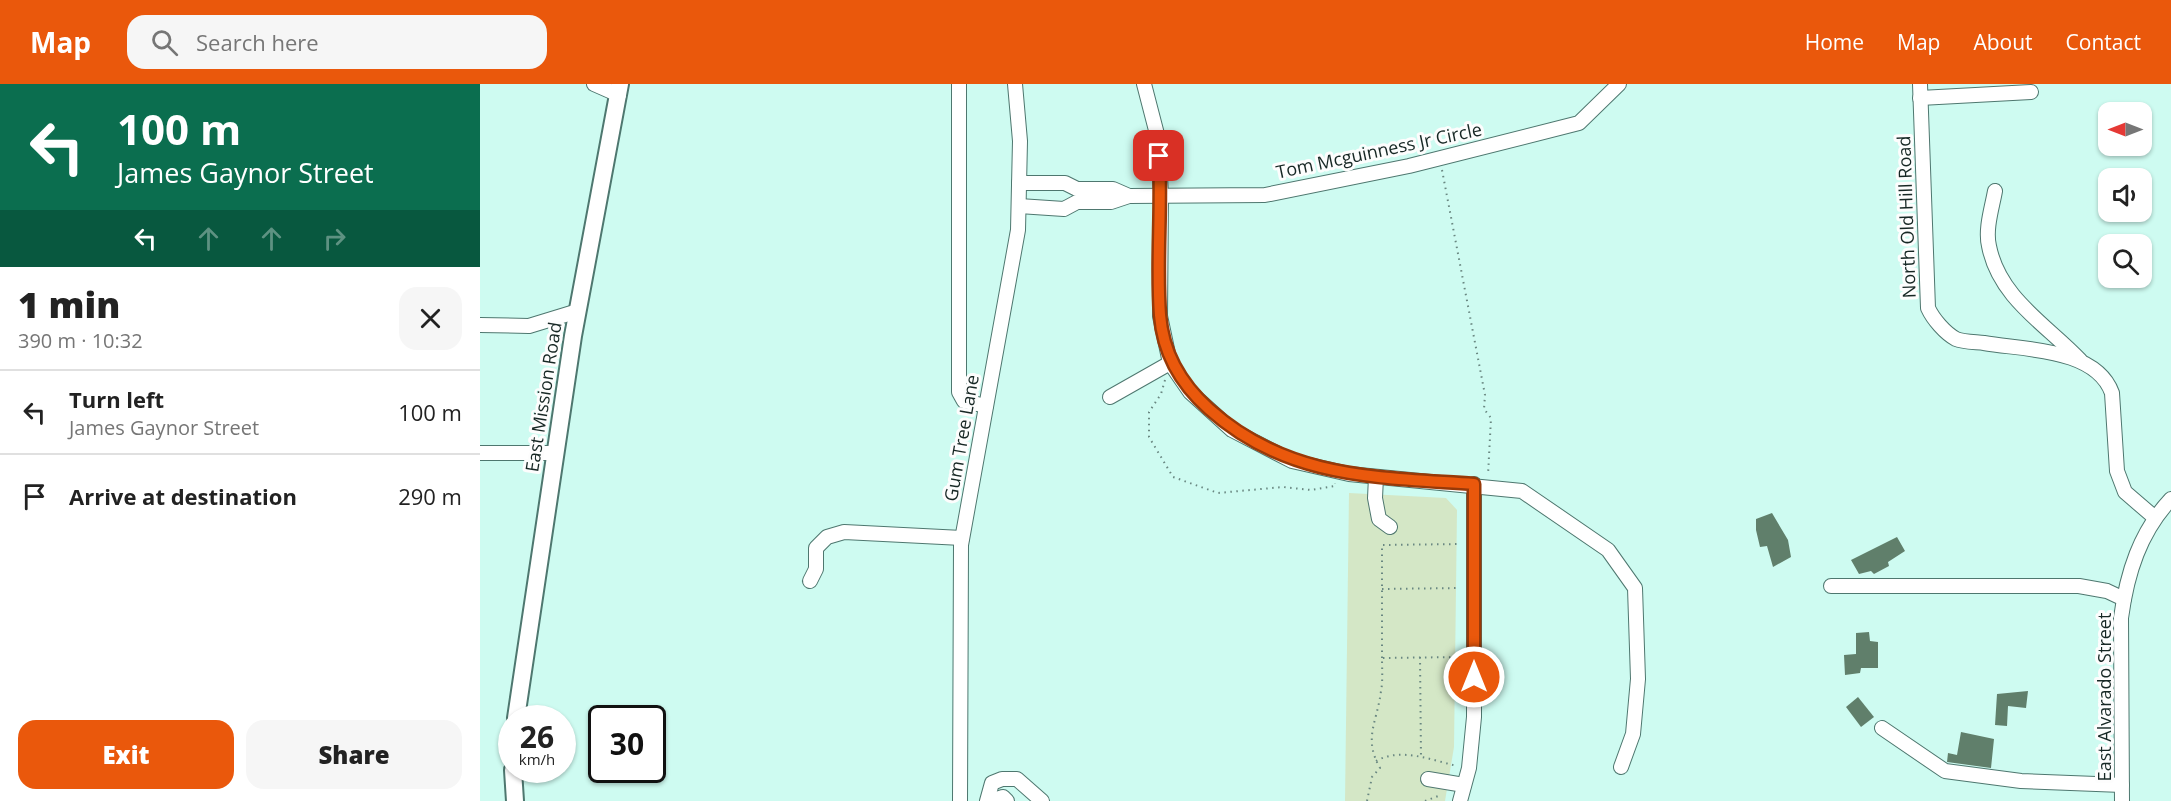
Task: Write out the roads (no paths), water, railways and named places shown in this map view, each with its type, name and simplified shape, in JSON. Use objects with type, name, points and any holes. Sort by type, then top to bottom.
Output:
[{"type":"main road","name":"East Mission Road","points":[[518,705],[578,311],[620,89]]},
{"type":"main road","points":[[514,783],[515,801]]},
{"type":"street","points":[[594,84],[620,89]]},
{"type":"street","points":[[958,84],[959,392],[964,401],[986,406]]},
{"type":"street","name":"Gum Tree Lane","points":[[960,801],[962,538],[1018,230],[1020,141],[1015,84]]},
{"type":"street","points":[[1144,84],[1158,138],[1161,195],[1160,316],[1170,363],[1190,392],[1233,430],[1292,461],[1376,477],[1481,485],[1522,491],[1608,550],[1635,588],[1638,679],[1633,734],[1622,767]]},
{"type":"street","name":"Tom Mcguinness Jr Circle","points":[[1019,207],[1064,209],[1077,196],[1113,189],[1129,196],[1265,195],[1440,158],[1579,123],[1619,84]]},
{"type":"street","points":[[1920,92],[2031,92]]},
{"type":"street","name":"North Old Hill Road","points":[[1920,92],[1928,308],[1933,319],[1957,339],[2061,355],[2094,368],[2108,382],[2112,393],[2117,471],[2125,492],[2154,516]]},
{"type":"street","name":"Tom Mcguinness Jr Circle","points":[[1019,183],[1065,183],[1077,196]]},
{"type":"street","points":[[1995,191],[1989,245],[2001,278],[2021,306],[2055,334],[2084,364]]},
{"type":"street","points":[[480,325],[529,326],[578,311]]},
{"type":"street","points":[[1110,397],[1170,363]]},
{"type":"street","points":[[480,453],[555,453]]},
{"type":"street","points":[[1376,477],[1375,498],[1378,519],[1390,527]]},
{"type":"street","points":[[1460,801],[1469,768],[1474,717],[1475,544],[1481,485]]},
{"type":"street","name":"East Alvarado Street","points":[[2122,801],[2121,618],[2124,599],[2127,582],[2146,530],[2154,516],[2171,499]]},
{"type":"street","points":[[810,581],[816,569],[816,548],[826,537],[844,532],[962,538]]},
{"type":"street","points":[[1831,586],[2079,586],[2108,591],[2124,599]]},
{"type":"street","points":[[1882,728],[1945,771],[2021,781],[2122,786]]},
{"type":"street","points":[[1007,801],[1003,797],[989,801],[993,783],[1002,779],[1017,779],[1042,801]]},
{"type":"street","points":[[1428,779],[1464,786]]}]
